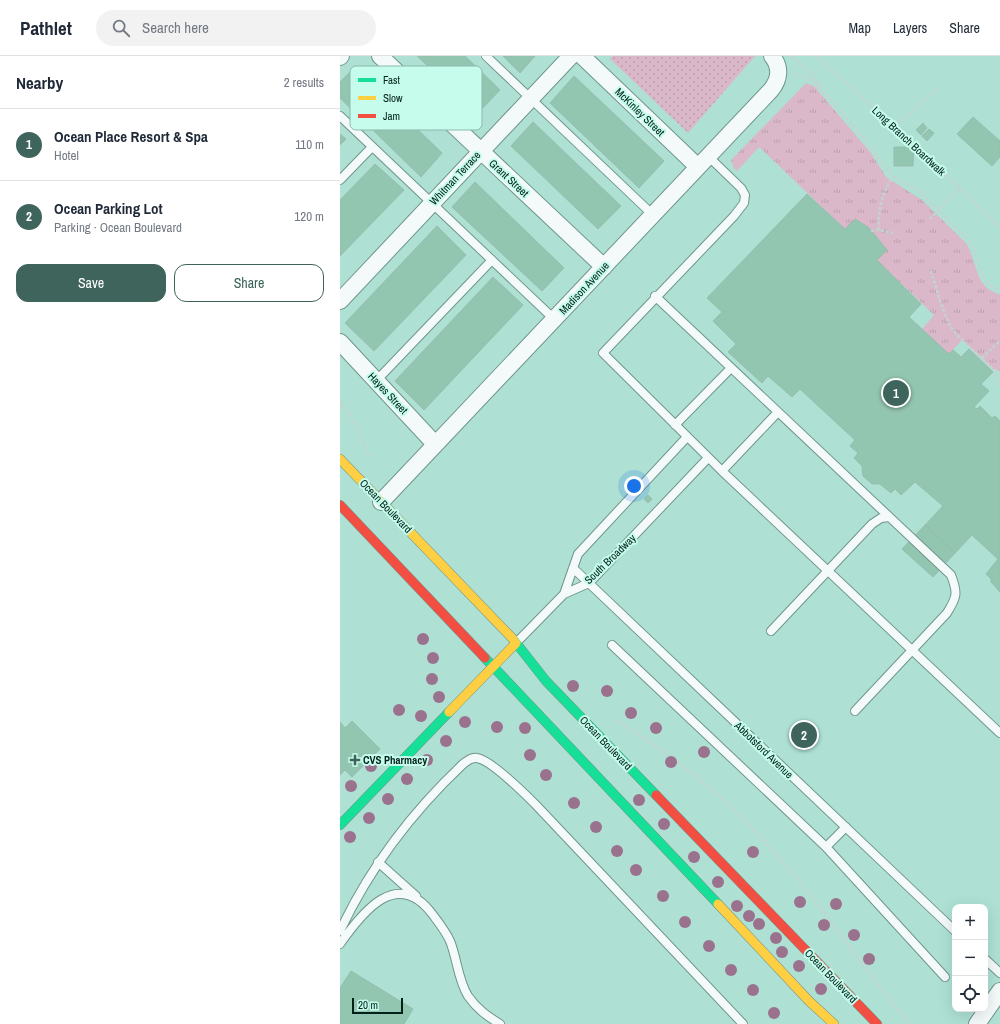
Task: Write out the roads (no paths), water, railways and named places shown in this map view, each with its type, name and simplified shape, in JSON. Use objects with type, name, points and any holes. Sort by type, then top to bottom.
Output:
[{"type":"main road","name":"Ocean Boulevard","points":[[340,459],[516,643],[546,681],[877,1024]]},
{"type":"main road","points":[[340,505],[809,1001],[834,1024]]},
{"type":"main road","points":[[340,825],[516,643]]},
{"type":"street","name":"Grant Street","points":[[380,56],[391,66]]},
{"type":"street","name":"Whitman Terrace","points":[[340,301],[571,56]]},
{"type":"street","name":"McKinley Street","points":[[582,56],[704,162]]},
{"type":"street","name":"Madison Avenue","points":[[381,502],[704,162],[776,84],[779,70],[772,56]]},
{"type":"street","name":"Grant Street","points":[[459,130],[604,267]]},
{"type":"street","name":"Hayes Street","points":[[340,342],[435,444]]},
{"type":"street","points":[[977,1024],[1000,991]]},
{"type":"lane","points":[[486,56],[653,215]]},
{"type":"lane","points":[[340,116],[350,126]]},
{"type":"lane","points":[[354,130],[554,319]]},
{"type":"lane","points":[[340,180],[372,147]]},
{"type":"lane","points":[[704,162],[741,188],[745,195],[744,203],[734,216],[655,296],[603,353],[708,458],[1000,733]]},
{"type":"lane","points":[[376,381],[492,260]]},
{"type":"lane","points":[[655,296],[951,575],[956,589],[955,600],[947,613],[855,710]]},
{"type":"lane","points":[[676,425],[731,368]]},
{"type":"lane","points":[[722,471],[778,412]]},
{"type":"lane","name":"South Broadway","points":[[564,594],[578,554],[688,437]]},
{"type":"lane","name":"South Broadway","points":[[564,594],[589,583],[708,458]]},
{"type":"lane","points":[[771,631],[872,524],[881,518],[889,517]]},
{"type":"lane","name":"Abbotsford Avenue","points":[[573,568],[952,928]]},
{"type":"lane","points":[[516,643],[564,594]]},
{"type":"lane","points":[[612,645],[826,847],[945,977]]},
{"type":"lane","points":[[340,932],[366,880],[406,824],[468,760],[477,758],[504,776],[536,805],[743,1024]]},
{"type":"lane","points":[[826,847],[846,828]]},
{"type":"lane","points":[[378,862],[420,899],[432,914],[449,940],[467,994],[484,1014],[500,1024]]},
{"type":"lane","points":[[340,944],[358,919],[384,898],[396,894],[409,895],[420,899]]},
{"type":"lane","points":[[988,962],[1000,973]]},
{"type":"place","name":"Ocean Place Resort & Spa","points":[[896,393]]},
{"type":"place","name":"Ocean Parking Lot","points":[[804,735]]},
{"type":"place","name":"CVS Pharmacy","points":[[355,760]]}]
